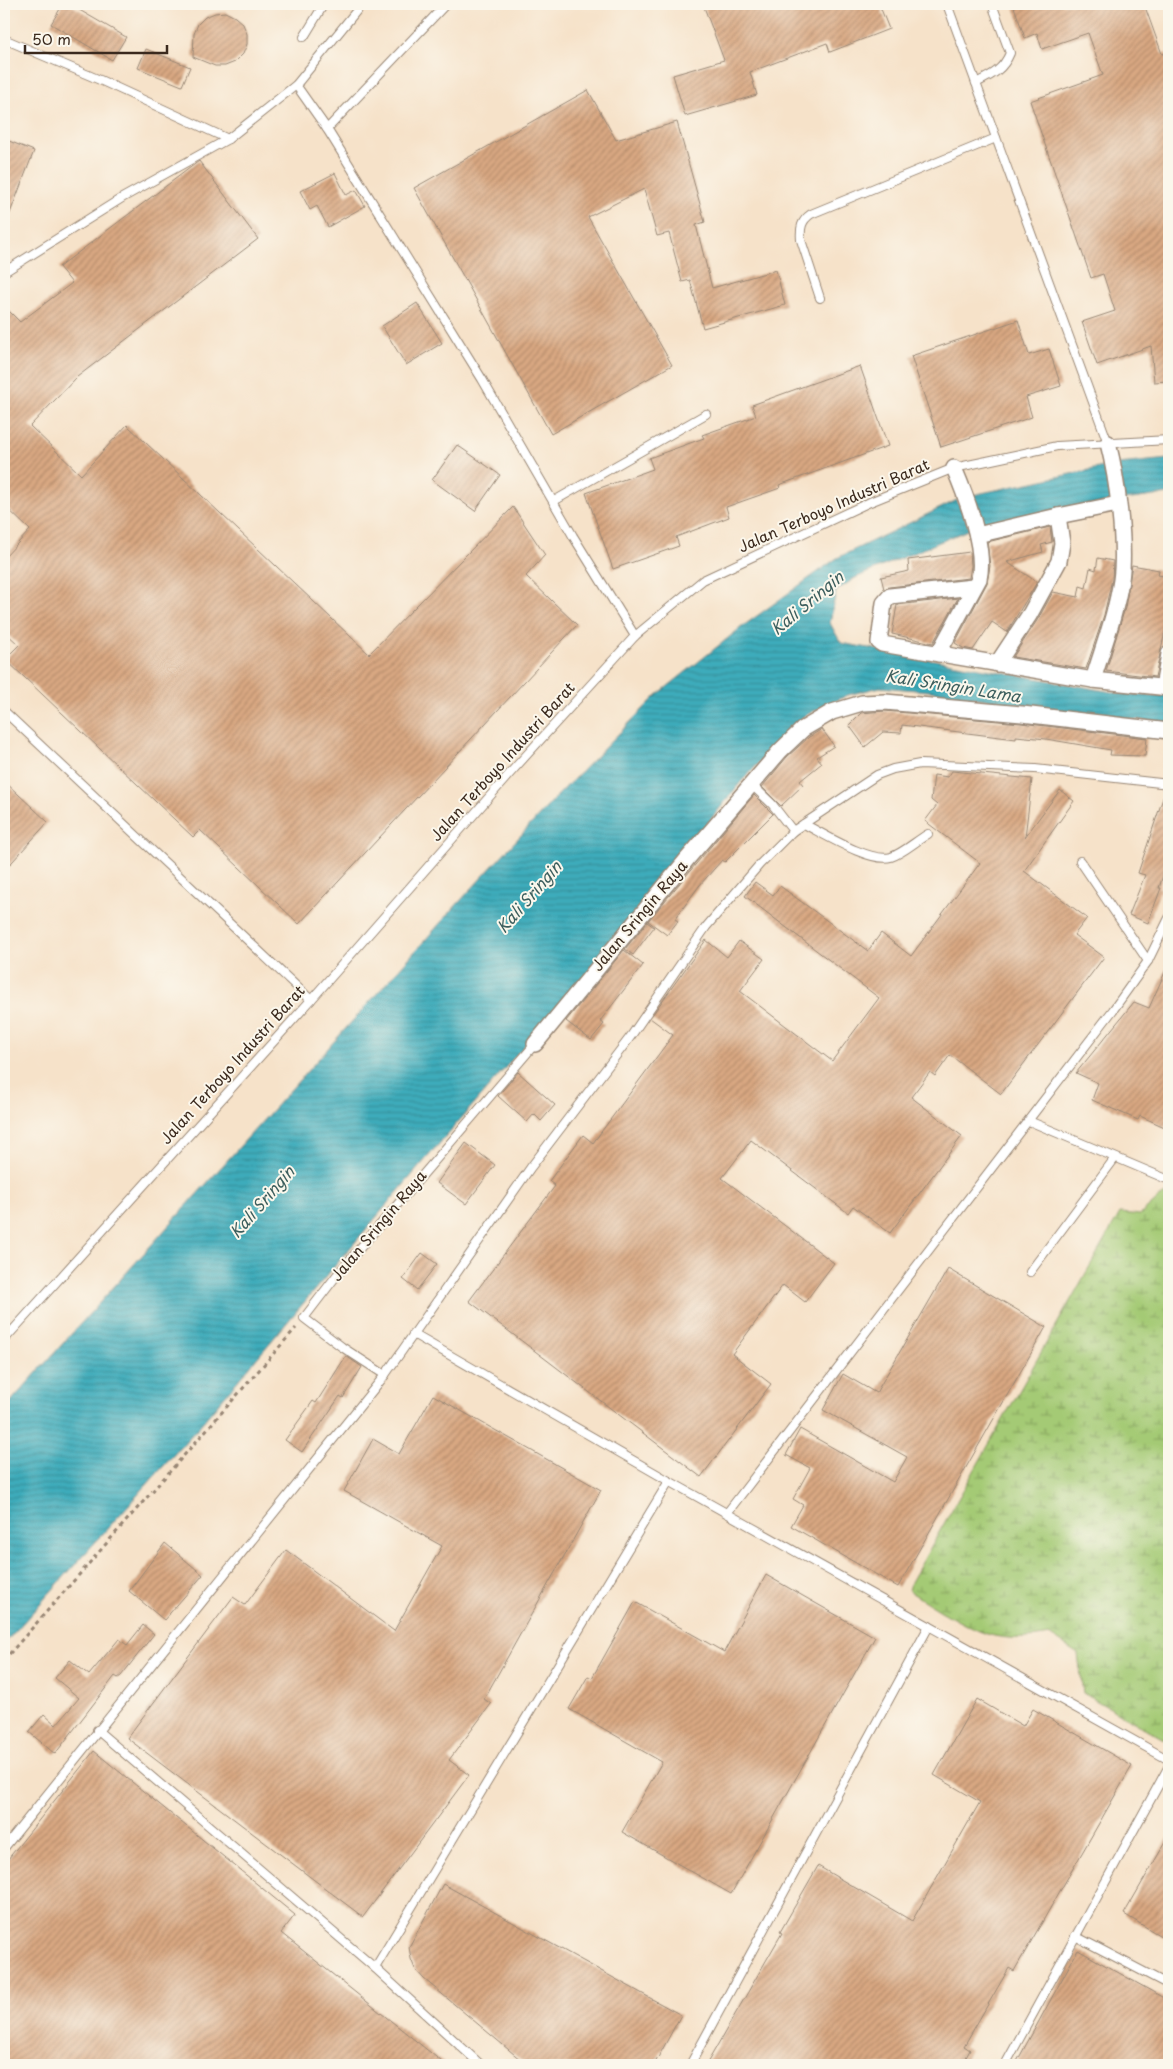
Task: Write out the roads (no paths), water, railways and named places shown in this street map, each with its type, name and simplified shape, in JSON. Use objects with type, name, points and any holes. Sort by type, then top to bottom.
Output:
[{"type":"street","points":[[1093,680],[1115,608],[1123,557],[1118,502],[1110,450]]},
{"type":"street","points":[[938,654],[973,587],[979,580],[981,572],[976,533],[957,474]]},
{"type":"street","points":[[976,533],[1118,502]]},
{"type":"street","points":[[997,664],[1030,614],[1060,561],[1062,543],[1058,516]]},
{"type":"street","points":[[973,587],[890,596],[886,599],[879,642],[1093,680],[1166,688],[1169,654]]},
{"type":"street","name":"Jalan Sringin Raya","points":[[535,1044],[688,858],[780,751],[803,729],[832,712],[872,702],[1022,714],[1169,731]]},
{"type":"lane","points":[[304,37],[324,4]]},
{"type":"lane","points":[[4,272],[122,198],[228,139],[296,85],[362,4]]},
{"type":"lane","points":[[327,129],[446,4]]},
{"type":"lane","points":[[947,4],[1110,450]]},
{"type":"lane","points":[[976,83],[988,77],[1005,64],[1010,53],[992,4]]},
{"type":"lane","points":[[4,39],[100,80],[228,139]]},
{"type":"lane","points":[[296,85],[327,129],[482,379],[573,536],[635,636]]},
{"type":"lane","points":[[820,298],[801,240],[800,230],[804,218],[996,138]]},
{"type":"lane","points":[[554,501],[706,414]]},
{"type":"lane","name":"Jalan Terboyo Industri Barat","points":[[4,1340],[311,1000],[512,771],[635,636],[703,580],[870,502],[957,474],[1057,446],[1110,450],[1169,440]]},
{"type":"lane","points":[[4,711],[311,1000]]},
{"type":"lane","points":[[4,1848],[385,1375],[531,1167],[631,1036],[706,927],[760,864],[793,831],[877,775],[893,769],[920,764],[1035,769],[1169,784]]},
{"type":"lane","points":[[752,785],[772,804],[793,831]]},
{"type":"lane","points":[[804,824],[868,855],[881,858],[891,857],[928,834]]},
{"type":"lane","points":[[1080,861],[1148,961]]},
{"type":"lane","points":[[727,1514],[1113,1010],[1148,961],[1169,918]]},
{"type":"lane","name":"Jalan Sringin Raya","points":[[385,1375],[342,1347],[304,1318],[337,1275],[535,1044]]},
{"type":"lane","points":[[1029,1121],[1169,1180]]},
{"type":"lane","points":[[1030,1272],[1115,1158]]},
{"type":"lane","points":[[413,1334],[727,1514],[1169,1760]]},
{"type":"lane","points":[[376,1968],[670,1481]]},
{"type":"lane","points":[[690,2065],[928,1626]]},
{"type":"lane","points":[[98,1730],[376,1968],[481,2065]]},
{"type":"lane","points":[[1005,2065],[1169,1766]]},
{"type":"lane","points":[[1076,1936],[1169,1985]]},
{"type":"water","points":[[1169,459],[1169,494],[1124,500],[1118,464]]},
{"type":"water","points":[[1108,466],[1112,502],[1068,508],[978,527],[968,496]]},
{"type":"water","points":[[957,500],[970,529],[855,578],[836,591],[830,623],[841,643],[1123,694],[1169,696],[1169,723],[1090,715],[929,691],[880,687],[848,695],[804,716],[741,782],[586,975],[413,1174],[196,1430],[4,1644],[4,1409],[461,900],[558,795],[657,695],[743,626],[837,558]]},
{"type":"water label","name":"Kali Sringin","points":[[807,603]]},
{"type":"water label","name":"Kali Sringin Lama","points":[[953,686]]},
{"type":"water label","name":"Kali Sringin","points":[[529,897]]},
{"type":"water label","name":"Kali Sringin","points":[[262,1202]]}]
